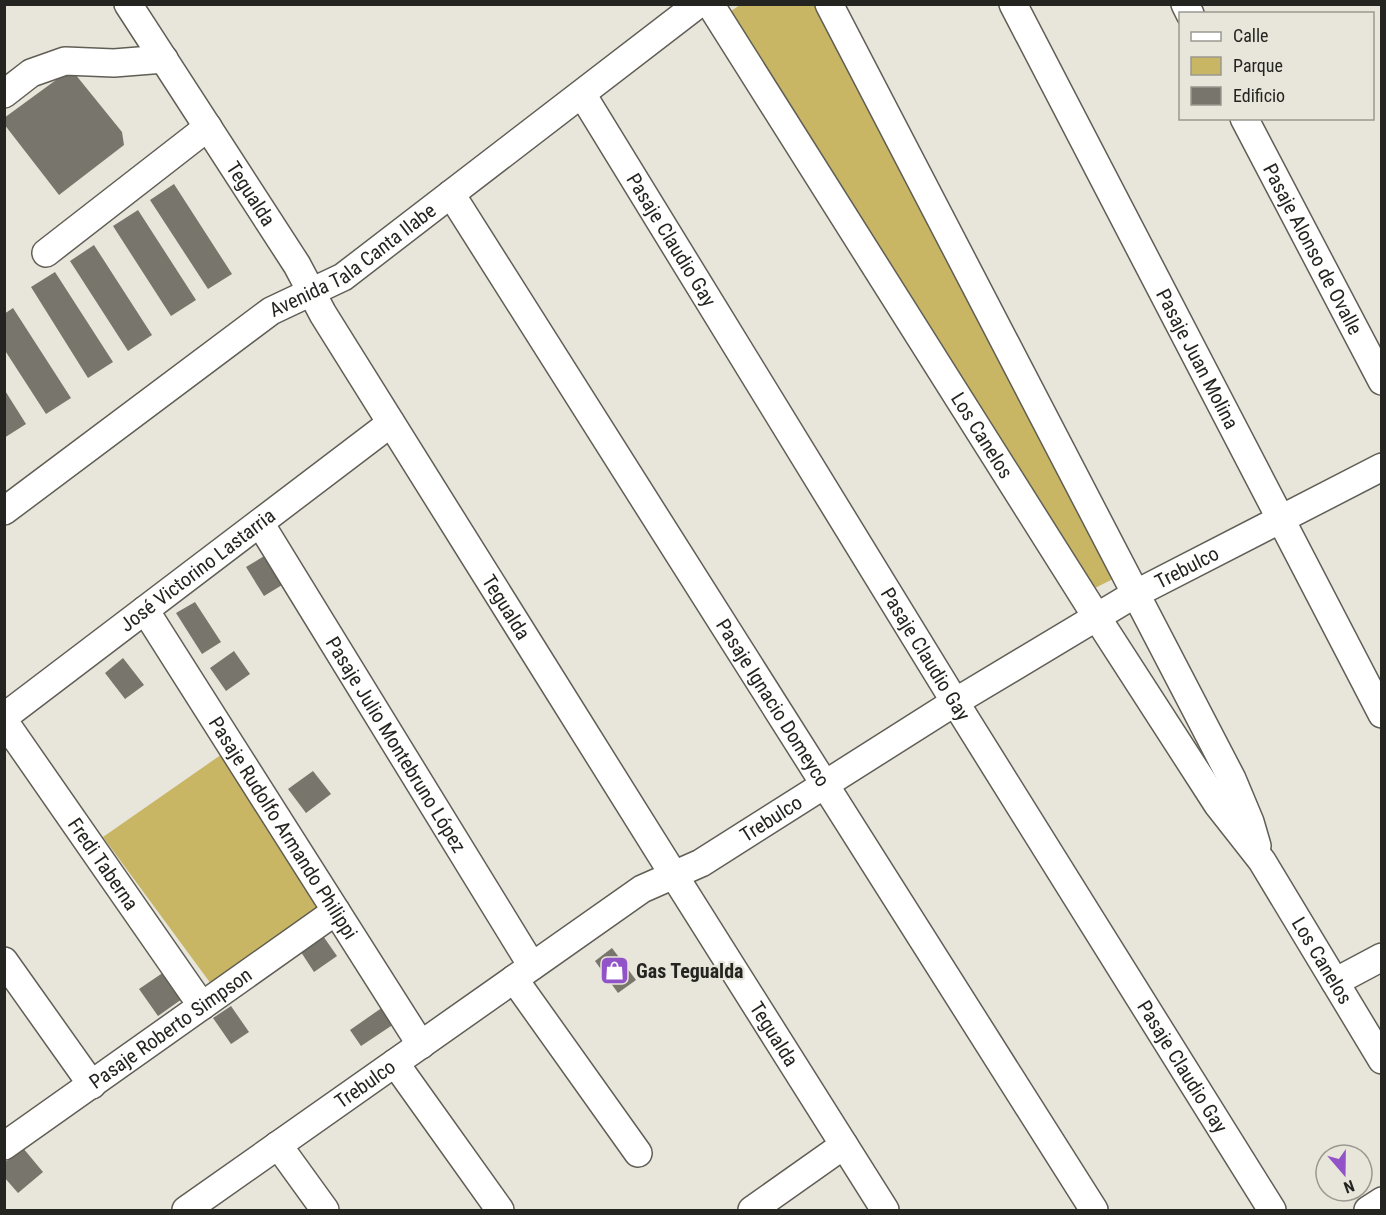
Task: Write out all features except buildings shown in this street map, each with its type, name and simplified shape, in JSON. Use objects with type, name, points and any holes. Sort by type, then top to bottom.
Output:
[{"type":"street","name":"Tegualda","points":[[128,4],[297,265],[323,314],[885,1210]]},
{"type":"street","name":"Los Canelos","points":[[829,4],[1232,779],[1250,822],[1262,861]]},
{"type":"street","name":"Pasaje Juan Molina","points":[[1013,4],[1382,714]]},
{"type":"street","name":"Los Canelos","points":[[698,5],[1218,805],[1262,861],[1382,1060]]},
{"type":"street","name":"Avenida Tala Canta Ilabe","points":[[4,511],[271,311],[343,277],[698,5]]},
{"type":"street","points":[[4,94],[31,73],[66,61],[114,63],[164,59]]},
{"type":"street","name":"Pasaje Claudio Gay","points":[[582,94],[955,702],[1272,1210]]},
{"type":"street","name":"Pasaje Alonso de Ovalle","points":[[1245,120],[1382,381]]},
{"type":"street","points":[[46,253],[208,127]]},
{"type":"street","name":"Pasaje Ignacio Domeyco","points":[[451,194],[1094,1210]]},
{"type":"street","name":"José Victorino Lastarria","points":[[4,717],[391,423]]},
{"type":"street","name":"Trebulco","points":[[186,1210],[642,889],[701,863],[955,702],[1096,616],[1382,467]]},
{"type":"street","name":"Pasaje Julio Montebruno López","points":[[260,522],[523,973],[638,1153]]},
{"type":"street","name":"Pasaje Rudolfo Armando Philippi","points":[[145,610],[421,1045]]},
{"type":"street","name":"Fredi Taberna","points":[[4,721],[202,1006]]},
{"type":"street","name":"Pasaje Roberto Simpson","points":[[4,1146],[336,911]]},
{"type":"street","points":[[1335,982],[1382,957]]},
{"type":"street","points":[[4,961],[92,1085]]},
{"type":"street","points":[[395,1063],[500,1210]]},
{"type":"street","points":[[278,1145],[326,1210]]},
{"type":"street","points":[[752,1210],[844,1145]]},
{"type":"street","points":[[1368,1210],[1382,1201]]},
{"type":"green space","points":[[740,5],[816,5],[1113,579],[1093,589],[728,13]]},
{"type":"green space","points":[[225,752],[323,908],[214,988],[103,837]]},
{"type":"place","name":"Gas Tegualda","points":[[615,971]]}]
